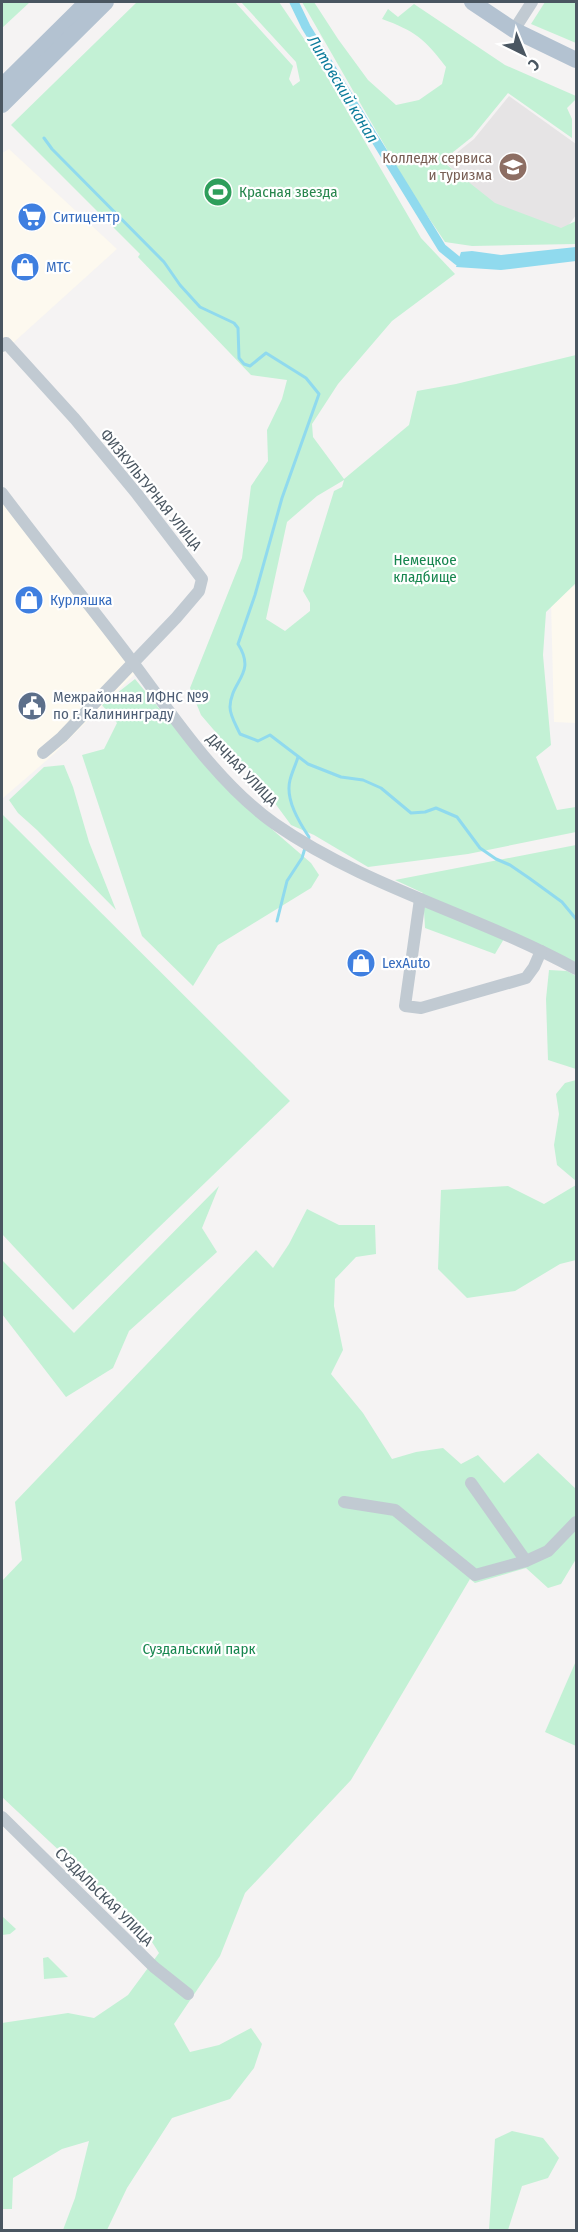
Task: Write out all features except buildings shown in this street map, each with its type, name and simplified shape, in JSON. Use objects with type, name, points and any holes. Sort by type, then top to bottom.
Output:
[{"type":"main road","points":[[2,86],[87,2]]},
{"type":"main road","points":[[2,105],[106,2]]},
{"type":"main road","points":[[472,2],[514,30],[576,60]]},
{"type":"street","points":[[514,30],[532,2]]},
{"type":"street","name":"ФИЗКУЛЬТУРНАЯ УЛИЦА","points":[[2,346],[6,343],[75,419],[202,579],[200,591],[132,662]]},
{"type":"street","name":"ДАЧНАЯ УЛИЦА","points":[[2,493],[172,716],[229,782],[259,812],[300,840],[354,871],[541,951],[576,969]]},
{"type":"street","points":[[43,753],[62,737],[132,662]]},
{"type":"street","points":[[420,899],[405,1006],[421,1008],[526,978],[541,951]]},
{"type":"street","points":[[471,1483],[526,1561]]},
{"type":"street","points":[[344,1502],[395,1510],[475,1575],[526,1561],[548,1551],[576,1522]]},
{"type":"street","name":"СУЗДАЛЬСКАЯ УЛИЦА","points":[[2,1817],[154,1967],[188,1994]]},
{"type":"shaded area","name":"Колледж сервиса и туризма","points":[[509,96],[576,144],[576,215],[560,237],[514,229],[445,162],[474,139]]},
{"type":"shaded area","name":"Ситицентр","points":[[9,149],[117,249],[2,353],[2,153]]},
{"type":"shaded area","points":[[2,499],[138,671],[54,754],[2,799]]},
{"type":"shaded area","points":[[576,586],[576,723],[554,722],[551,601],[565,588]]},
{"type":"green space","points":[[2,2],[30,2],[2,28]]},
{"type":"green space","name":"Немецкое кладбище","points":[[137,2],[235,2],[293,66],[289,79],[293,86],[300,81],[296,62],[241,2],[279,2],[311,49],[421,238],[455,274],[392,321],[338,384],[312,424],[313,437],[344,479],[409,425],[417,391],[576,355],[576,583],[546,612],[543,655],[551,745],[536,757],[557,810],[576,807],[576,832],[468,854],[368,867],[314,835],[291,825],[266,791],[201,715],[190,688],[242,558],[251,486],[268,461],[267,430],[282,399],[287,380],[251,375],[138,257],[140,254],[11,125]],"holes":[[[344,480],[342,487],[334,491],[303,591],[310,603],[310,611],[285,631],[266,619],[287,522],[317,496]]]},
{"type":"green space","points":[[302,2],[314,2],[368,80],[396,105],[419,100],[442,84],[446,67],[432,49],[418,37],[382,19],[388,9],[398,17],[414,4],[505,65],[576,96],[567,108],[572,119],[572,138],[508,93],[472,137],[442,161],[495,203],[561,228],[576,221],[576,244],[472,246],[445,242],[412,193]]},
{"type":"green space","points":[[545,2],[576,2],[576,43],[531,24]]},
{"type":"green space","points":[[135,679],[204,763],[245,806],[311,863],[319,875],[311,888],[218,945],[193,986],[142,936],[82,755],[104,749],[117,723],[102,705]]},
{"type":"green space","points":[[64,765],[89,842],[116,910],[18,813],[9,800],[44,767]]},
{"type":"green space","points":[[2,814],[290,1101],[73,1310],[2,1234]]},
{"type":"green space","points":[[576,845],[576,963],[508,932],[495,954],[425,928],[423,893],[395,880]]},
{"type":"green space","points":[[549,970],[567,971],[576,976],[576,1069],[548,1060],[546,999]]},
{"type":"green space","points":[[576,1080],[576,1181],[557,1165],[554,1145],[559,1114],[556,1094],[565,1083]]},
{"type":"green space","points":[[576,1185],[576,1260],[560,1264],[515,1291],[467,1298],[438,1269],[441,1190],[508,1186],[544,1204]]},
{"type":"green space","points":[[219,1186],[202,1228],[217,1252],[129,1331],[113,1368],[66,1397],[2,1314],[2,1260],[74,1333]]},
{"type":"green space","name":"Суздальский парк","points":[[307,1209],[339,1225],[375,1225],[376,1254],[356,1257],[335,1279],[334,1306],[343,1350],[331,1374],[363,1413],[392,1459],[443,1448],[461,1464],[478,1455],[504,1483],[538,1453],[576,1489],[576,1559],[561,1584],[548,1588],[526,1568],[475,1583],[470,1579],[351,1780],[245,1893],[220,1956],[174,2024],[190,2052],[219,2045],[251,2028],[262,2044],[254,2068],[230,2099],[172,2118],[127,2188],[107,2230],[63,2230],[75,2198],[89,2141],[62,2149],[13,2178],[12,2209],[2,2209],[2,2023],[68,2013],[94,2018],[128,1995],[159,1953],[145,1931],[2,1797],[2,1581],[22,1560],[15,1502],[256,1250],[273,1268],[289,1244]]},
{"type":"green space","points":[[576,1661],[576,1746],[545,1732]]},
{"type":"green space","points":[[3,1917],[16,1929],[10,1934],[2,1935]]},
{"type":"green space","points":[[48,1957],[68,1977],[44,1979],[43,1958]]},
{"type":"green space","points":[[512,2131],[543,2138],[559,2158],[548,2178],[522,2186],[508,2230],[489,2230],[495,2139]]},
{"type":"water","points":[[576,247],[576,261],[501,270],[456,267],[461,252],[472,251],[501,255]]},
{"type":"waterway","name":"Литовский канал","points":[[294,2],[306,27],[442,248],[458,261]]},
{"type":"waterway","points":[[44,138],[52,149],[164,262],[180,285],[200,307],[234,323],[238,328],[239,358],[244,364],[250,366],[266,353],[306,378],[319,394],[282,498],[255,595],[238,644],[245,663],[231,698],[230,707],[240,734],[258,741],[270,735],[308,764],[341,777],[363,780],[381,788],[411,813],[436,808],[457,817],[480,848],[510,865],[562,902],[576,919]]},
{"type":"waterway","points":[[298,757],[290,780],[289,795],[297,817],[309,837],[308,842]]},
{"type":"waterway","points":[[277,921],[287,881],[302,858],[305,848]]},
{"type":"place","name":"Колледж сервиса и туризма","points":[[513,167]]},
{"type":"place","name":"Красная звезда","points":[[218,192]]},
{"type":"place","name":"Ситицентр","points":[[32,217]]},
{"type":"place","name":"МТС","points":[[25,267]]},
{"type":"place","name":"Курляшка","points":[[29,600]]},
{"type":"place","name":"Межрайонная ИФНС №9 по г. Калининграду","points":[[32,706]]},
{"type":"place","name":"LexAuto","points":[[361,963]]}]
